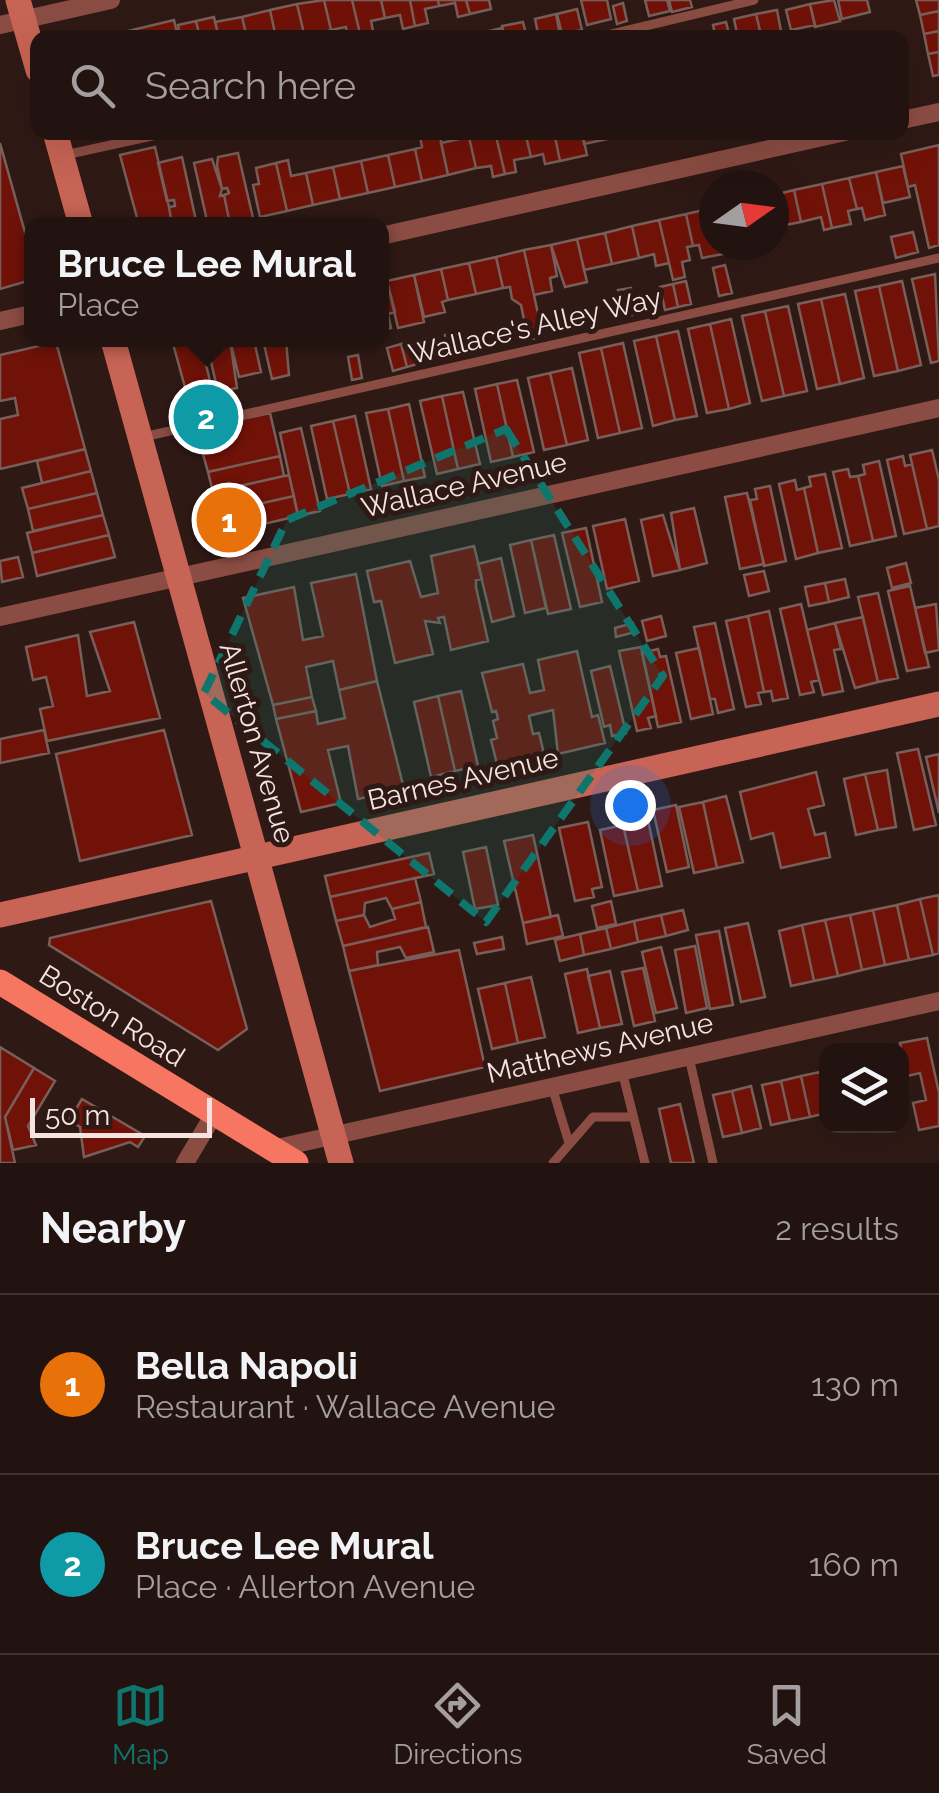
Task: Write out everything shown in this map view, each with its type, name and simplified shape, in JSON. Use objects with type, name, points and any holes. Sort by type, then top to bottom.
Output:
[{"type":"main road","points":[[14,15],[30,52]]},
{"type":"main road","points":[[58,144],[78,217]]},
{"type":"main road","name":"Allerton Avenue","points":[[115,347],[341,1163]]},
{"type":"main road","name":"Barnes Avenue","points":[[0,915],[939,704]]},
{"type":"main road","name":"Boston Road","points":[[0,982],[214,1114],[273,1156],[296,1163]]},
{"type":"street","points":[[14,15],[112,0]]},
{"type":"street","points":[[909,118],[939,112]]},
{"type":"street","points":[[389,234],[809,140]]},
{"type":"street","name":"Wallace Avenue","points":[[0,617],[939,408]]},
{"type":"street","name":"Matthews Avenue","points":[[273,1156],[334,1136],[939,1000]]},
{"type":"street","points":[[184,1163],[214,1114]]},
{"type":"lane","points":[[629,30],[754,0]]},
{"type":"lane","points":[[58,144],[95,140]]},
{"type":"lane","name":"Wallace's Alley Way","points":[[140,437],[939,258]]},
{"type":"lane","points":[[689,1056],[714,1163]]},
{"type":"lane","points":[[622,1072],[645,1163]]},
{"type":"lane","points":[[552,1087],[569,1143]]},
{"type":"lane","points":[[553,1163],[593,1117],[632,1117]]},
{"type":"highlighted area","points":[[506,429],[663,676],[486,922],[204,693],[287,520]]},
{"type":"building","points":[[324,0],[331,30],[303,30],[297,4]]},
{"type":"building","points":[[324,0],[352,0],[359,30],[346,27],[331,30]]},
{"type":"building","points":[[352,0],[381,0],[385,18],[371,21],[373,30],[359,30]]},
{"type":"building","points":[[381,0],[410,0],[415,26],[403,29],[400,15],[385,18]]},
{"type":"building","points":[[410,0],[438,0],[439,6],[425,9],[428,23],[415,26]]},
{"type":"building","points":[[438,0],[466,0],[470,14],[458,17],[455,3],[439,6]]},
{"type":"building","points":[[466,0],[489,0],[491,9],[470,14]]},
{"type":"building","points":[[581,0],[607,0],[611,19],[587,25]]},
{"type":"building","points":[[645,0],[667,0],[670,11],[649,16]]},
{"type":"building","points":[[669,0],[690,0],[692,7],[672,12]]},
{"type":"building","points":[[834,0],[840,21],[815,27],[810,4]]},
{"type":"building","points":[[838,0],[867,0],[870,12],[842,19]]},
{"type":"building","points":[[916,0],[939,0],[939,11],[920,15]]},
{"type":"building","points":[[623,3],[627,21],[617,24],[613,6]]},
{"type":"building","points":[[297,4],[303,30],[274,30],[270,10]]},
{"type":"building","points":[[810,4],[815,25],[791,30],[786,10]]},
{"type":"building","points":[[577,9],[582,30],[561,30],[557,14]]},
{"type":"building","points":[[270,10],[274,30],[245,30],[242,17]]},
{"type":"building","points":[[777,10],[781,30],[760,30],[756,14]]},
{"type":"building","points":[[939,11],[939,31],[924,34],[920,15]]},
{"type":"building","points":[[556,14],[559,30],[537,30],[535,19]]},
{"type":"building","points":[[756,14],[760,30],[736,30],[734,19]]},
{"type":"building","points":[[214,17],[217,30],[198,30],[196,21]]},
{"type":"building","points":[[242,17],[245,30],[217,30],[215,22]]},
{"type":"building","points":[[174,20],[176,30],[132,30]]},
{"type":"building","points":[[196,21],[198,30],[179,30],[178,25]]},
{"type":"building","points":[[523,22],[525,30],[503,30],[502,26]]},
{"type":"building","points":[[726,22],[728,30],[714,30],[713,25]]},
{"type":"building","points":[[939,31],[939,52],[928,54],[924,34]]},
{"type":"building","points":[[939,52],[939,75],[933,76],[928,54]]},
{"type":"building","points":[[421,140],[441,140],[448,175],[422,181],[415,149],[422,147]]},
{"type":"building","points":[[470,140],[497,140],[505,174],[493,177],[491,166],[476,168]]},
{"type":"building","points":[[470,140],[476,168],[448,175],[441,143]]},
{"type":"building","points":[[497,140],[527,140],[531,157],[514,160],[516,172],[505,174]]},
{"type":"building","points":[[527,140],[556,140],[560,161],[545,164],[543,154],[531,157]]},
{"type":"building","points":[[556,140],[584,140],[587,155],[560,161]]},
{"type":"building","points":[[0,143],[24,229],[24,282],[0,289]]},
{"type":"building","points":[[939,145],[939,245],[929,248],[915,185],[908,187],[901,154]]},
{"type":"building","points":[[155,147],[171,217],[137,217],[120,155]]},
{"type":"building","points":[[415,149],[422,181],[395,187],[388,155]]},
{"type":"building","points":[[238,153],[253,217],[229,217],[224,195],[229,193],[227,188],[222,189],[218,157]]},
{"type":"building","points":[[388,155],[395,187],[368,193],[361,161]]},
{"type":"building","points":[[182,157],[195,217],[171,217],[169,207],[175,206],[174,200],[167,201],[158,163]]},
{"type":"building","points":[[212,159],[229,217],[206,217],[194,163]]},
{"type":"building","points":[[288,160],[291,176],[306,173],[313,205],[287,211],[276,163]]},
{"type":"building","points":[[361,161],[368,193],[340,199],[333,167]]},
{"type":"building","points":[[276,163],[287,211],[260,217],[253,185],[259,184],[256,168]]},
{"type":"building","points":[[903,166],[910,197],[883,203],[876,172]]},
{"type":"building","points":[[333,167],[340,199],[313,205],[306,173]]},
{"type":"building","points":[[876,172],[885,215],[865,220],[862,208],[857,209],[849,178]]},
{"type":"building","points":[[849,178],[857,209],[848,211],[851,224],[832,228],[822,184]]},
{"type":"building","points":[[822,184],[832,228],[824,230],[821,217],[801,222],[794,190]]},
{"type":"building","points":[[794,190],[801,222],[789,224],[789,191]]},
{"type":"building","points":[[699,211],[699,245],[693,246],[686,214]]},
{"type":"building","points":[[686,214],[693,246],[687,247],[690,260],[682,262],[685,277],[673,280],[659,220]]},
{"type":"building","points":[[659,220],[669,263],[656,266],[654,254],[639,258],[632,226]]},
{"type":"building","points":[[632,226],[639,258],[612,264],[605,233]]},
{"type":"building","points":[[913,232],[918,252],[896,258],[891,237]]},
{"type":"building","points":[[605,233],[612,264],[584,270],[577,239]]},
{"type":"building","points":[[577,239],[587,282],[565,287],[551,245]]},
{"type":"building","points":[[551,245],[557,276],[550,278],[552,291],[534,295],[524,250]]},
{"type":"building","points":[[524,250],[543,336],[528,340],[521,305],[512,299],[510,287],[503,288],[496,257]]},
{"type":"building","points":[[496,257],[503,288],[476,294],[469,263]]},
{"type":"building","points":[[469,263],[476,294],[448,300],[441,269]]},
{"type":"building","points":[[725,265],[732,293],[719,296],[713,268]]},
{"type":"building","points":[[441,269],[448,300],[442,302],[445,312],[424,317],[414,275]]},
{"type":"building","points":[[935,274],[939,361],[931,363],[912,279]]},
{"type":"building","points":[[414,275],[424,322],[398,328],[389,281]]},
{"type":"building","points":[[686,281],[691,304],[678,307],[673,284]]},
{"type":"building","points":[[902,281],[921,365],[898,371],[879,286]]},
{"type":"building","points":[[673,284],[678,307],[665,310],[660,287]]},
{"type":"building","points":[[879,286],[898,371],[874,376],[855,291]]},
{"type":"building","points":[[631,288],[636,314],[624,317],[618,290]]},
{"type":"building","points":[[389,289],[395,312],[389,314]]},
{"type":"building","points":[[845,294],[864,378],[840,384],[821,299]]},
{"type":"building","points":[[821,299],[840,384],[817,389],[798,304]]},
{"type":"building","points":[[788,306],[807,391],[784,396],[765,311]]},
{"type":"building","points":[[765,311],[784,396],[762,401],[742,316]]},
{"type":"building","points":[[731,319],[750,403],[729,409],[710,324]]},
{"type":"building","points":[[710,324],[729,409],[707,413],[688,329]]},
{"type":"building","points":[[678,331],[697,416],[675,420],[656,336]]},
{"type":"building","points":[[456,333],[461,354],[450,357],[445,335]]},
{"type":"building","points":[[656,336],[675,420],[653,426],[634,341]]},
{"type":"building","points":[[415,341],[421,363],[407,367],[401,344]]},
{"type":"building","points":[[623,343],[642,428],[620,433],[601,348]]},
{"type":"building","points":[[401,344],[407,367],[393,371],[387,348]]},
{"type":"building","points":[[34,347],[57,347],[85,449],[0,469],[0,419],[18,415],[15,398],[0,401],[0,355]]},
{"type":"building","points":[[174,347],[202,347],[218,414],[194,420]]},
{"type":"building","points":[[208,347],[231,347],[237,388],[218,392]]},
{"type":"building","points":[[232,347],[256,347],[261,372],[239,377]]},
{"type":"building","points":[[265,347],[287,347],[289,375],[272,379]]},
{"type":"building","points":[[601,348],[620,433],[598,438],[579,353]]},
{"type":"building","points":[[358,355],[362,378],[352,380],[348,357]]},
{"type":"building","points":[[572,368],[588,440],[567,445],[550,373]]},
{"type":"building","points":[[550,373],[567,445],[544,450],[528,378]]},
{"type":"building","points":[[517,380],[534,452],[513,457],[497,384]]},
{"type":"building","points":[[497,384],[513,457],[491,462],[475,389]]},
{"type":"building","points":[[463,392],[480,464],[458,469],[442,396]]},
{"type":"building","points":[[442,396],[458,469],[437,474],[420,401]]},
{"type":"building","points":[[409,404],[425,477],[404,481],[388,409]]},
{"type":"building","points":[[388,409],[404,481],[382,486],[366,413]]},
{"type":"building","points":[[270,413],[280,456],[208,472],[196,429]]},
{"type":"building","points":[[355,416],[371,489],[350,494],[333,421]]},
{"type":"building","points":[[333,421],[350,494],[327,499],[311,426]]},
{"type":"building","points":[[301,428],[320,511],[298,516],[280,433]]},
{"type":"building","points":[[85,449],[91,471],[42,483],[37,461]]},
{"type":"building","points":[[932,450],[939,480],[939,526],[927,529],[910,455]]},
{"type":"building","points":[[280,456],[284,476],[213,492],[208,472]]},
{"type":"building","points":[[903,456],[905,466],[912,464],[927,529],[904,534],[887,460]]},
{"type":"building","points":[[879,461],[896,536],[873,541],[858,476],[865,474],[863,465]]},
{"type":"building","points":[[848,469],[850,477],[858,476],[873,541],[850,546],[833,472]]},
{"type":"building","points":[[91,471],[97,493],[28,509],[22,488]]},
{"type":"building","points":[[825,474],[842,548],[818,553],[804,488],[811,486],[809,477]]},
{"type":"building","points":[[289,475],[294,496],[219,513],[213,492]]},
{"type":"building","points":[[795,480],[797,490],[804,488],[818,553],[796,559],[779,484]]},
{"type":"building","points":[[770,486],[786,561],[764,566],[750,500],[757,499],[755,489]]},
{"type":"building","points":[[97,493],[103,515],[33,531],[28,509]]},
{"type":"building","points":[[747,493],[764,564],[740,569],[725,497]]},
{"type":"building","points":[[294,496],[298,516],[225,533],[219,513]]},
{"type":"building","points":[[694,508],[707,563],[680,570],[671,513]]},
{"type":"building","points":[[103,515],[109,535],[32,553],[27,533]]},
{"type":"building","points":[[663,515],[680,570],[653,576],[641,520]]},
{"type":"building","points":[[625,519],[639,581],[607,589],[593,526]]},
{"type":"building","points":[[586,528],[602,602],[580,607],[562,533]]},
{"type":"building","points":[[109,535],[115,557],[37,576],[32,553]]},
{"type":"building","points":[[554,535],[571,609],[548,614],[531,540]]},
{"type":"building","points":[[531,540],[546,608],[525,613],[510,545]]},
{"type":"building","points":[[474,546],[482,579],[476,580],[476,587],[488,641],[451,650],[444,617],[438,618],[440,623],[425,621],[433,654],[395,663],[381,601],[374,602],[367,571],[410,561],[421,597],[438,593],[431,556]]},
{"type":"building","points":[[18,557],[23,577],[2,582],[0,561]]},
{"type":"building","points":[[501,558],[514,616],[492,622],[478,564]]},
{"type":"building","points":[[906,563],[911,583],[892,588],[887,568]]},
{"type":"building","points":[[764,571],[769,591],[749,596],[744,575]]},
{"type":"building","points":[[356,574],[377,681],[339,690],[333,661],[306,667],[312,697],[273,705],[243,598],[294,587],[303,640],[323,636],[311,583]]},
{"type":"building","points":[[845,579],[849,597],[829,602],[825,583]]},
{"type":"building","points":[[825,583],[829,602],[809,606],[805,587]]},
{"type":"building","points":[[910,586],[929,667],[907,671],[888,591]]},
{"type":"building","points":[[878,593],[898,678],[878,682],[858,597]]},
{"type":"building","points":[[801,604],[819,680],[811,682],[814,692],[800,695],[780,609]]},
{"type":"building","points":[[936,604],[939,650],[925,653],[915,608]]},
{"type":"building","points":[[769,611],[788,698],[773,701],[771,691],[764,692],[748,616]]},
{"type":"building","points":[[661,616],[666,636],[647,641],[642,621]]},
{"type":"building","points":[[748,616],[764,692],[758,693],[761,704],[746,707],[726,621]]},
{"type":"building","points":[[863,617],[878,682],[855,688],[835,623]]},
{"type":"building","points":[[134,622],[160,718],[47,741],[40,709],[53,706],[46,677],[33,680],[26,647],[78,635],[87,696],[110,691],[90,632]]},
{"type":"building","points":[[633,623],[635,632],[616,637],[615,628]]},
{"type":"building","points":[[715,623],[734,709],[718,713],[715,699],[710,699],[694,627]]},
{"type":"building","points":[[835,623],[841,649],[834,650],[843,691],[823,695],[807,630]]},
{"type":"building","points":[[641,647],[656,716],[648,718],[651,728],[637,731],[619,651]]},
{"type":"building","points":[[699,648],[713,714],[691,719],[676,653]]},
{"type":"building","points":[[658,649],[660,657],[666,656],[681,722],[658,727],[642,653]]},
{"type":"building","points":[[577,651],[592,717],[598,715],[605,743],[558,754],[553,710],[529,716],[533,734],[539,733],[545,758],[498,768],[491,740],[497,738],[493,721],[498,719],[496,711],[492,712],[482,673],[523,664],[530,693],[544,690],[538,660]]},
{"type":"building","points":[[610,666],[626,733],[612,736],[610,725],[604,727],[591,671]]},
{"type":"building","points":[[377,681],[404,789],[358,799],[348,746],[328,750],[341,803],[301,812],[276,719],[316,711],[318,724],[345,718],[339,690]]},
{"type":"building","points":[[461,691],[478,766],[455,771],[438,696]]},
{"type":"building","points":[[438,696],[455,771],[431,777],[414,702]]},
{"type":"building","points":[[312,697],[316,711],[276,719],[273,705]]},
{"type":"building","points":[[44,730],[49,753],[0,763],[0,739]]},
{"type":"building","points":[[164,730],[192,835],[80,861],[56,754]]},
{"type":"building","points":[[918,749],[936,825],[914,830],[897,753]]},
{"type":"building","points":[[939,754],[939,813],[926,757]]},
{"type":"building","points":[[887,770],[896,827],[878,830],[865,774]]},
{"type":"building","points":[[816,772],[824,805],[808,809],[815,835],[825,833],[830,857],[781,868],[773,833],[751,839],[740,792]]},
{"type":"building","points":[[865,774],[878,830],[856,835],[844,779]]},
{"type":"building","points":[[726,796],[743,862],[717,868],[703,802]]},
{"type":"building","points":[[703,802],[717,868],[694,873],[679,807]]},
{"type":"building","points":[[676,805],[689,867],[667,872],[653,810]]},
{"type":"building","points":[[648,820],[662,886],[638,891],[623,825]]},
{"type":"building","points":[[588,822],[602,887],[592,889],[594,897],[575,901],[559,828]]},
{"type":"building","points":[[623,825],[638,891],[614,896],[600,830]]},
{"type":"building","points":[[533,835],[551,917],[523,923],[504,841]]},
{"type":"building","points":[[486,847],[498,905],[475,909],[463,852]]},
{"type":"building","points":[[429,853],[434,874],[330,897],[325,876]]},
{"type":"building","points":[[415,878],[421,902],[392,909],[386,898],[365,903],[364,915],[336,921],[330,897]]},
{"type":"building","points":[[939,895],[939,953],[933,955],[920,899]]},
{"type":"building","points":[[920,899],[933,955],[909,960],[897,905]]},
{"type":"building","points":[[211,901],[247,1029],[218,1050],[49,945],[50,938]]},
{"type":"building","points":[[611,901],[616,924],[597,928],[592,906]]},
{"type":"building","points":[[421,902],[426,927],[343,946],[336,921],[364,915],[370,927],[395,919],[392,909]]},
{"type":"building","points":[[897,905],[909,960],[885,965],[873,910]]},
{"type":"building","points":[[683,910],[688,930],[666,936],[661,915]]},
{"type":"building","points":[[873,910],[885,965],[862,970],[850,915]]},
{"type":"building","points":[[558,915],[563,936],[527,944],[523,923]]},
{"type":"building","points":[[661,915],[666,936],[638,942],[634,921]]},
{"type":"building","points":[[850,915],[862,970],[838,976],[825,920]]},
{"type":"building","points":[[825,920],[838,976],[814,981],[802,925]]},
{"type":"building","points":[[634,921],[638,942],[611,949],[606,928]]},
{"type":"building","points":[[748,923],[765,997],[741,1002],[725,928]]},
{"type":"building","points":[[802,925],[814,981],[791,986],[779,931]]},
{"type":"building","points":[[428,927],[434,952],[406,958],[400,947],[377,952],[378,965],[349,971],[343,946]]},
{"type":"building","points":[[606,928],[611,949],[584,955],[580,934]]},
{"type":"building","points":[[719,931],[733,1005],[710,1009],[696,935]]},
{"type":"building","points":[[580,934],[584,955],[560,961],[555,940]]},
{"type":"building","points":[[502,937],[504,949],[477,954],[474,943]]},
{"type":"building","points":[[695,946],[707,1008],[686,1013],[675,950]]},
{"type":"building","points":[[661,947],[677,1008],[656,1013],[642,952]]},
{"type":"building","points":[[459,950],[485,1067],[380,1091],[349,971]]},
{"type":"building","points":[[643,968],[655,1021],[634,1026],[622,972]]},
{"type":"building","points":[[587,969],[600,1028],[578,1033],[565,974]]},
{"type":"building","points":[[610,971],[622,1024],[600,1028],[588,976]]},
{"type":"building","points":[[531,977],[545,1037],[518,1043],[505,983]]},
{"type":"building","points":[[505,983],[518,1043],[492,1049],[478,989]]},
{"type":"building","points":[[927,1038],[939,1093],[939,1126],[919,1130],[913,1103],[926,1100],[920,1073],[909,1076],[909,1043],[900,1043]]},
{"type":"building","points":[[0,1047],[34,1068],[5,1117],[15,1163],[0,1163]]},
{"type":"building","points":[[34,1068],[55,1081],[28,1126],[36,1145],[13,1150],[5,1117]]},
{"type":"building","points":[[819,1072],[819,1115],[810,1117],[801,1076]]},
{"type":"building","points":[[801,1076],[810,1117],[790,1121],[781,1081]]},
{"type":"building","points":[[781,1081],[790,1121],[771,1125],[762,1085]]},
{"type":"building","points":[[751,1086],[761,1128],[742,1133],[732,1091]]},
{"type":"building","points":[[732,1091],[742,1133],[723,1137],[713,1095]]},
{"type":"building","points":[[82,1099],[145,1136],[138,1147],[130,1142],[84,1157],[80,1127],[69,1120]]},
{"type":"building","points":[[680,1104],[694,1163],[671,1163],[659,1109]]},
{"type":"place","name":"Bruce Lee Mural","points":[[206,417]]},
{"type":"place","name":"Bella Napoli","points":[[229,520]]}]
